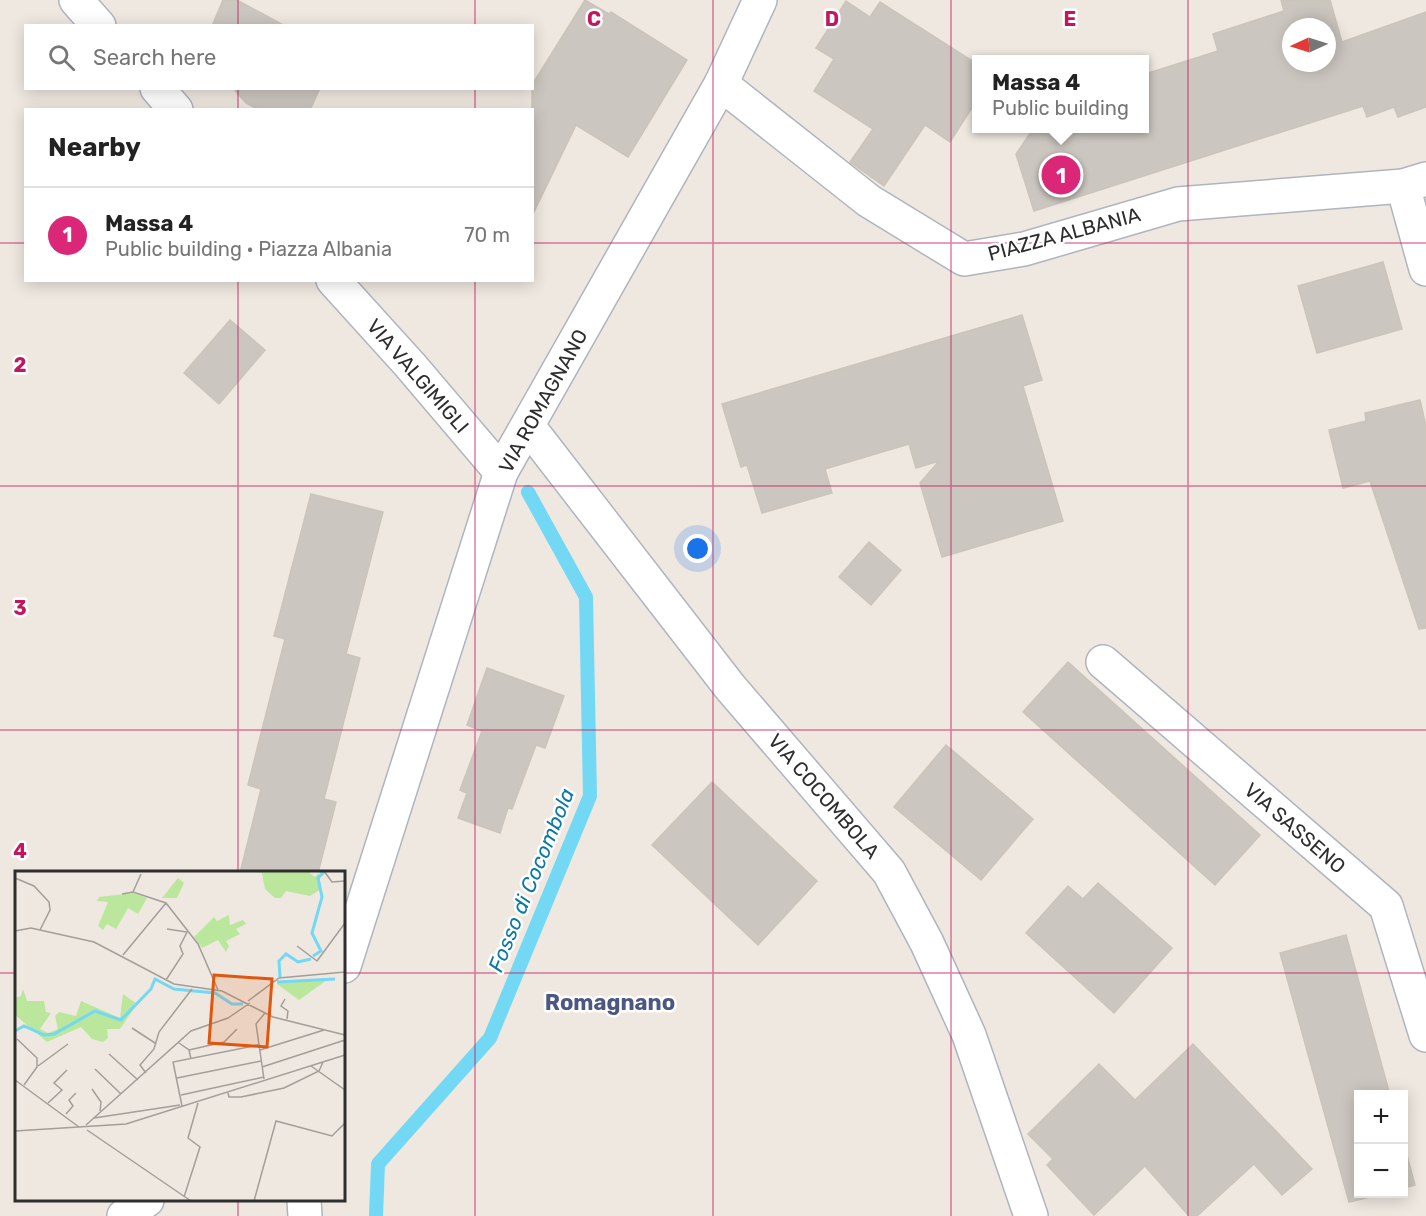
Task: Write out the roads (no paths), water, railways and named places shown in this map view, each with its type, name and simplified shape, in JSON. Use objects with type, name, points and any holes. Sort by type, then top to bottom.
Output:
[{"type":"street","points":[[75,0],[97,24]]},
{"type":"street","name":"VIA ROMAGNANO","points":[[345,963],[501,472],[721,84],[760,0]]},
{"type":"street","name":"PIAZZA ALBANIA","points":[[721,84],[869,201],[964,259],[1024,249],[1178,204],[1415,183]]},
{"type":"street","points":[[159,90],[174,108]]},
{"type":"street","points":[[1415,183],[1426,269]]},
{"type":"street","name":"VIA VALGIMIGLI","points":[[335,282],[410,365],[501,472]]},
{"type":"street","name":"VIA COCOMBOLA","points":[[528,426],[730,687],[889,872],[927,943],[969,1035],[1031,1216]]},
{"type":"street","name":"VIA SASSENO","points":[[1103,662],[1386,906],[1426,1035]]},
{"type":"street","points":[[124,1216],[146,1201]]},
{"type":"street","points":[[304,1201],[305,1216]]},
{"type":"waterway","name":"Fosso di Cocombola","points":[[376,1216],[378,1164],[490,1038],[590,796],[586,597],[528,492]]},
{"type":"place","name":"Massa 4","points":[[1061,175]]},
{"type":"district","name":"Romagnano","points":[[610,1002]]}]
